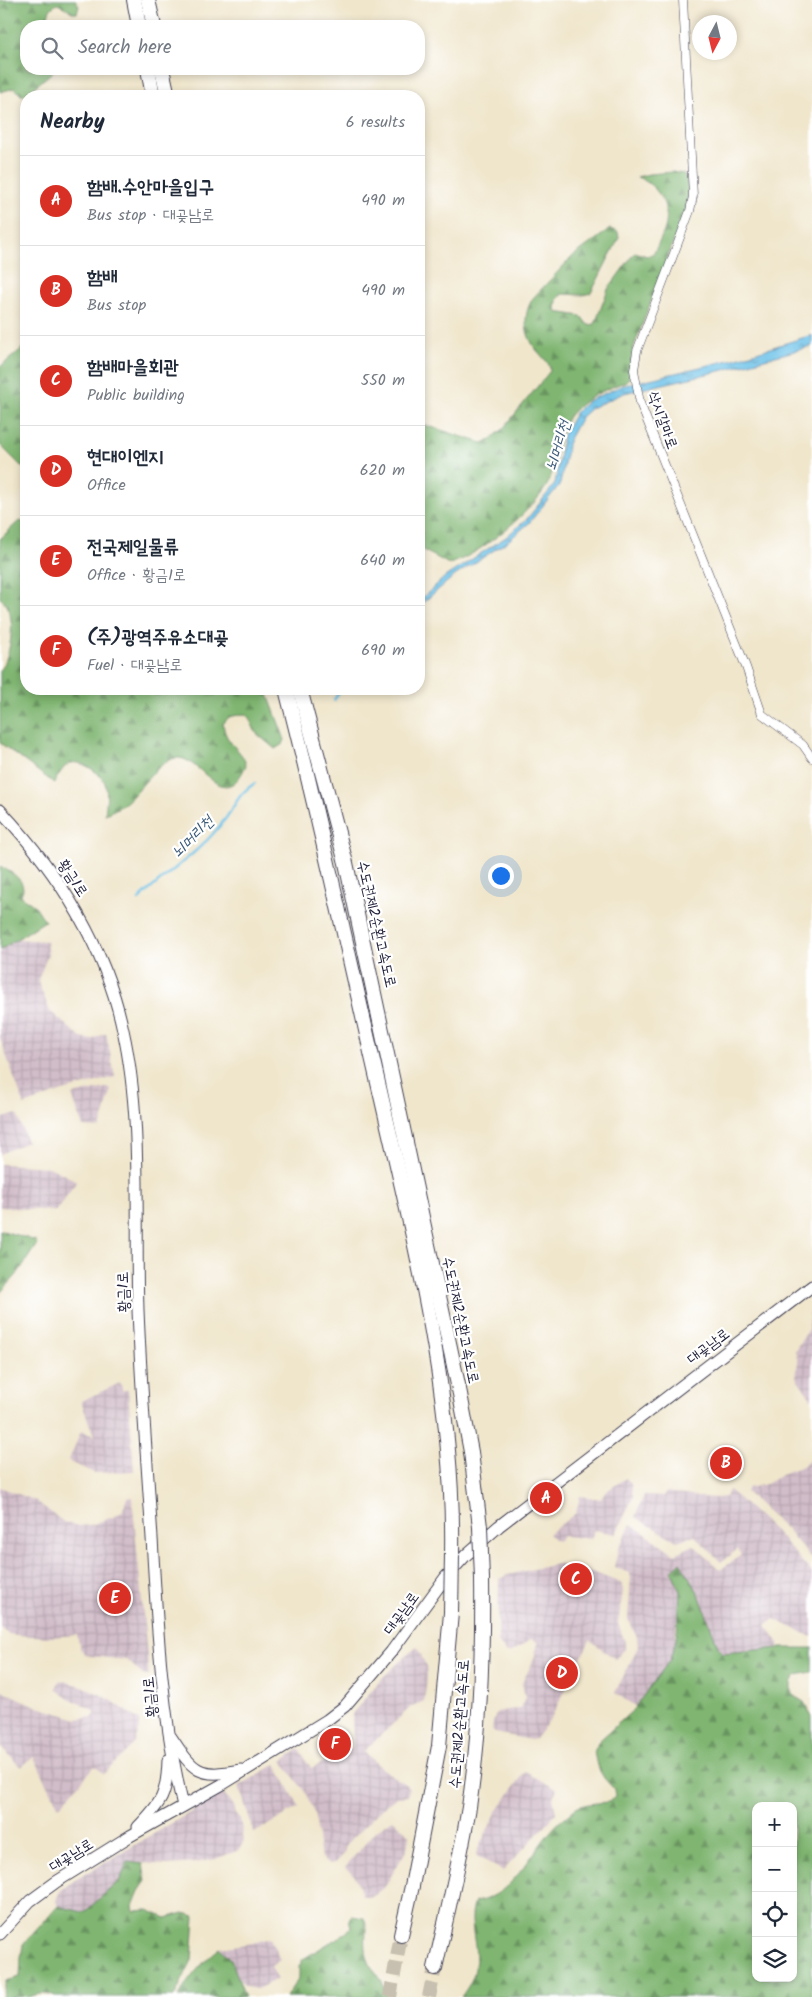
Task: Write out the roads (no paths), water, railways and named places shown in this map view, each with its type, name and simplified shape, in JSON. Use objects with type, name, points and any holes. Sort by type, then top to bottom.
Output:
[{"type":"highway","points":[[134,0],[138,20]]},
{"type":"highway","points":[[148,0],[153,20]]},
{"type":"highway","points":[[149,75],[152,90]]},
{"type":"highway","points":[[163,75],[167,90]]},
{"type":"highway","name":"수도권제2순환고속도로","points":[[288,695],[314,797],[426,1299],[444,1408],[449,1467],[452,1555],[451,1613],[438,1746],[401,1935]]},
{"type":"highway","name":"수도권제2순환고속도로","points":[[302,695],[346,863],[371,973],[460,1394],[471,1452],[480,1527],[482,1579],[480,1684],[469,1806],[456,1877],[435,1968]]},
{"type":"street","name":"삭시갈마로","points":[[683,0],[693,196],[690,211],[637,351],[634,370],[635,381],[639,399],[746,667],[762,714],[803,745],[812,758]]},
{"type":"street","name":"황금1로","points":[[0,810],[35,849],[56,877],[79,915],[110,985],[123,1029],[132,1094],[140,1364],[156,1600],[169,1734],[183,1806]]},
{"type":"street","name":"대곶남로","points":[[0,1934],[30,1901],[44,1890],[130,1836],[327,1720],[345,1706],[391,1652],[445,1578],[466,1555],[493,1531],[682,1384],[812,1286]]},
{"type":"street","points":[[169,1734],[190,1765],[196,1769],[219,1774],[246,1769]]},
{"type":"street","points":[[130,1836],[160,1804],[164,1796],[168,1769],[169,1734]]},
{"type":"water","points":[[812,335],[812,346],[809,347],[720,371],[624,393],[591,408],[581,417],[569,439],[560,484],[529,523],[508,541],[453,577],[425,601],[425,595],[445,577],[506,537],[527,519],[555,484],[563,435],[575,413],[588,401],[621,386],[734,359]]},
{"type":"waterway","name":"뇌머리천","points":[[334,700],[337,695]]},
{"type":"waterway","name":"뇌머리천","points":[[139,900],[209,838],[226,818],[241,795],[255,783]]},
{"type":"tunnel","points":[[390,1997],[401,1935]]},
{"type":"tunnel","points":[[429,1997],[435,1968]]},
{"type":"place","name":"함배","points":[[726,1463]]},
{"type":"place","name":"함배.수안마을입구","points":[[546,1498]]},
{"type":"place","name":"함배마을회관","points":[[576,1579]]},
{"type":"place","name":"전국제일물류","points":[[115,1598]]},
{"type":"place","name":"현대이엔지","points":[[562,1673]]},
{"type":"place","name":"(주)광역주유소대곶","points":[[335,1744]]}]
